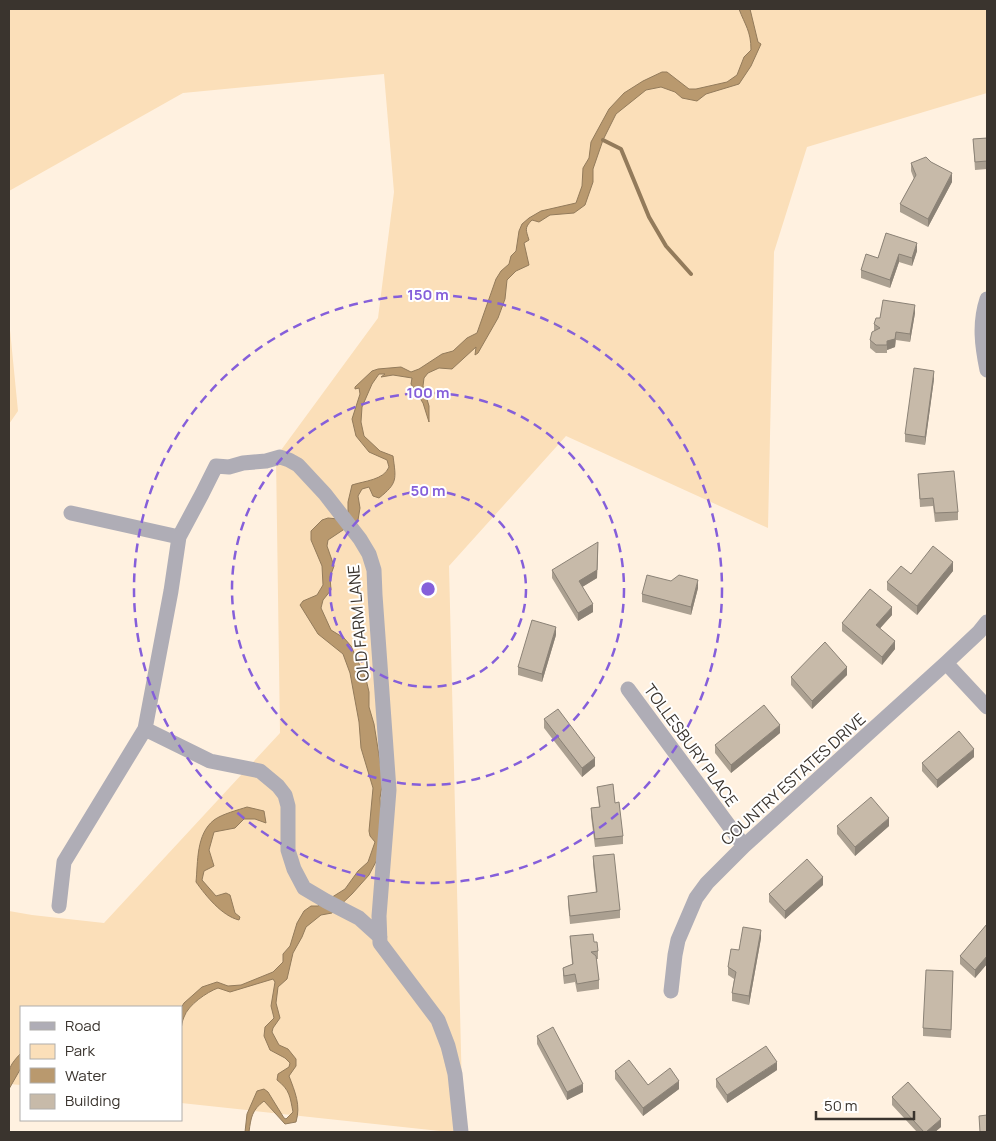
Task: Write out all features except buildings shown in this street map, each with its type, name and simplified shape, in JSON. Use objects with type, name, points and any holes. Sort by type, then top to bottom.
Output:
[{"type":"street","points":[[987,299],[982,324],[982,345],[987,370]]},
{"type":"street","name":"OLD FARM LANE","points":[[179,537],[216,466],[229,467],[280,457],[298,465],[304,471],[325,494],[360,539],[369,554],[374,570],[374,595],[389,790],[379,916],[380,937]]},
{"type":"street","points":[[59,906],[64,862],[145,729],[171,591],[179,537],[71,514]]},
{"type":"street","name":"COUNTRY ESTATES DRIVE","points":[[671,991],[678,940],[696,898],[707,883],[744,846],[946,663],[987,622]]},
{"type":"street","points":[[946,663],[987,707]]},
{"type":"street","name":"TOLLESBURY PLACE","points":[[628,689],[744,846]]},
{"type":"street","points":[[145,729],[210,761],[260,771],[278,786],[285,795],[288,806],[288,850],[294,870],[304,888],[326,902],[359,918],[380,937],[380,943],[438,1020],[448,1046],[455,1074],[461,1132]]},
{"type":"green space","points":[[9,9],[987,9],[987,93],[807,147],[774,252],[768,528],[566,436],[449,566],[463,1132],[182,1103],[182,1006],[20,1006],[20,1085],[9,1084],[9,911],[104,923],[280,733],[276,457],[378,318],[394,192],[384,74],[183,93],[9,191]]},
{"type":"green space","points":[[9,320],[18,411],[9,424]]},
{"type":"water","points":[[739,9],[750,9],[758,42],[761,44],[751,66],[739,84],[706,94],[697,101],[682,98],[675,92],[661,87],[646,90],[616,114],[603,140],[593,169],[593,182],[585,205],[574,213],[550,215],[539,222],[532,220],[528,225],[529,240],[524,243],[529,265],[516,271],[507,280],[505,299],[498,318],[478,353],[475,355],[476,347],[452,369],[439,368],[428,373],[424,378],[423,386],[429,406],[429,422],[423,403],[411,384],[412,378],[393,375],[381,377],[385,374],[379,374],[372,384],[362,407],[361,422],[364,436],[380,451],[393,456],[394,480],[390,488],[379,498],[373,496],[369,487],[362,489],[358,496],[360,508],[358,520],[328,540],[327,546],[334,566],[330,577],[331,590],[323,600],[321,608],[331,630],[344,638],[351,646],[366,679],[369,692],[369,707],[374,724],[383,780],[380,798],[382,832],[379,856],[369,875],[352,894],[332,913],[321,915],[306,927],[293,953],[287,979],[278,987],[276,1003],[280,1018],[272,1032],[279,1045],[288,1049],[296,1059],[296,1066],[289,1076],[298,1104],[296,1122],[285,1124],[264,1101],[253,1114],[249,1132],[245,1132],[247,1114],[257,1091],[264,1089],[268,1092],[284,1118],[286,1119],[293,1112],[287,1091],[277,1080],[278,1074],[289,1067],[290,1063],[270,1050],[264,1036],[265,1027],[274,1018],[271,1006],[275,982],[273,979],[230,992],[218,988],[203,996],[189,1008],[182,1024],[182,1006],[202,987],[217,982],[228,986],[241,985],[273,972],[283,962],[283,954],[290,946],[297,923],[304,911],[311,906],[318,906],[345,889],[358,871],[368,862],[375,842],[370,836],[369,831],[373,788],[361,748],[359,722],[350,673],[343,654],[318,634],[300,605],[303,601],[317,595],[323,585],[322,566],[311,540],[311,531],[322,520],[328,518],[338,519],[348,514],[348,502],[352,485],[383,475],[389,467],[387,460],[369,452],[356,436],[352,419],[360,394],[359,388],[355,389],[355,387],[372,371],[378,369],[401,367],[411,372],[419,369],[442,354],[453,351],[467,338],[477,333],[496,279],[509,264],[511,256],[516,251],[522,224],[541,211],[576,203],[582,186],[583,168],[589,158],[591,142],[609,109],[624,93],[662,72],[667,72],[689,89],[727,82],[737,75],[744,57],[751,50],[749,33]]},
{"type":"water","points":[[247,807],[264,811],[266,823],[255,819],[244,819],[235,828],[214,832],[209,850],[214,866],[204,871],[202,880],[216,896],[226,893],[230,895],[235,913],[240,917],[239,920],[221,910],[196,882],[197,866],[201,840],[208,826],[221,816]]},
{"type":"water","points":[[20,1054],[20,1070],[9,1089],[10,1069]]},
{"type":"waterway","points":[[603,140],[621,149],[649,217],[666,246],[691,274]]}]
